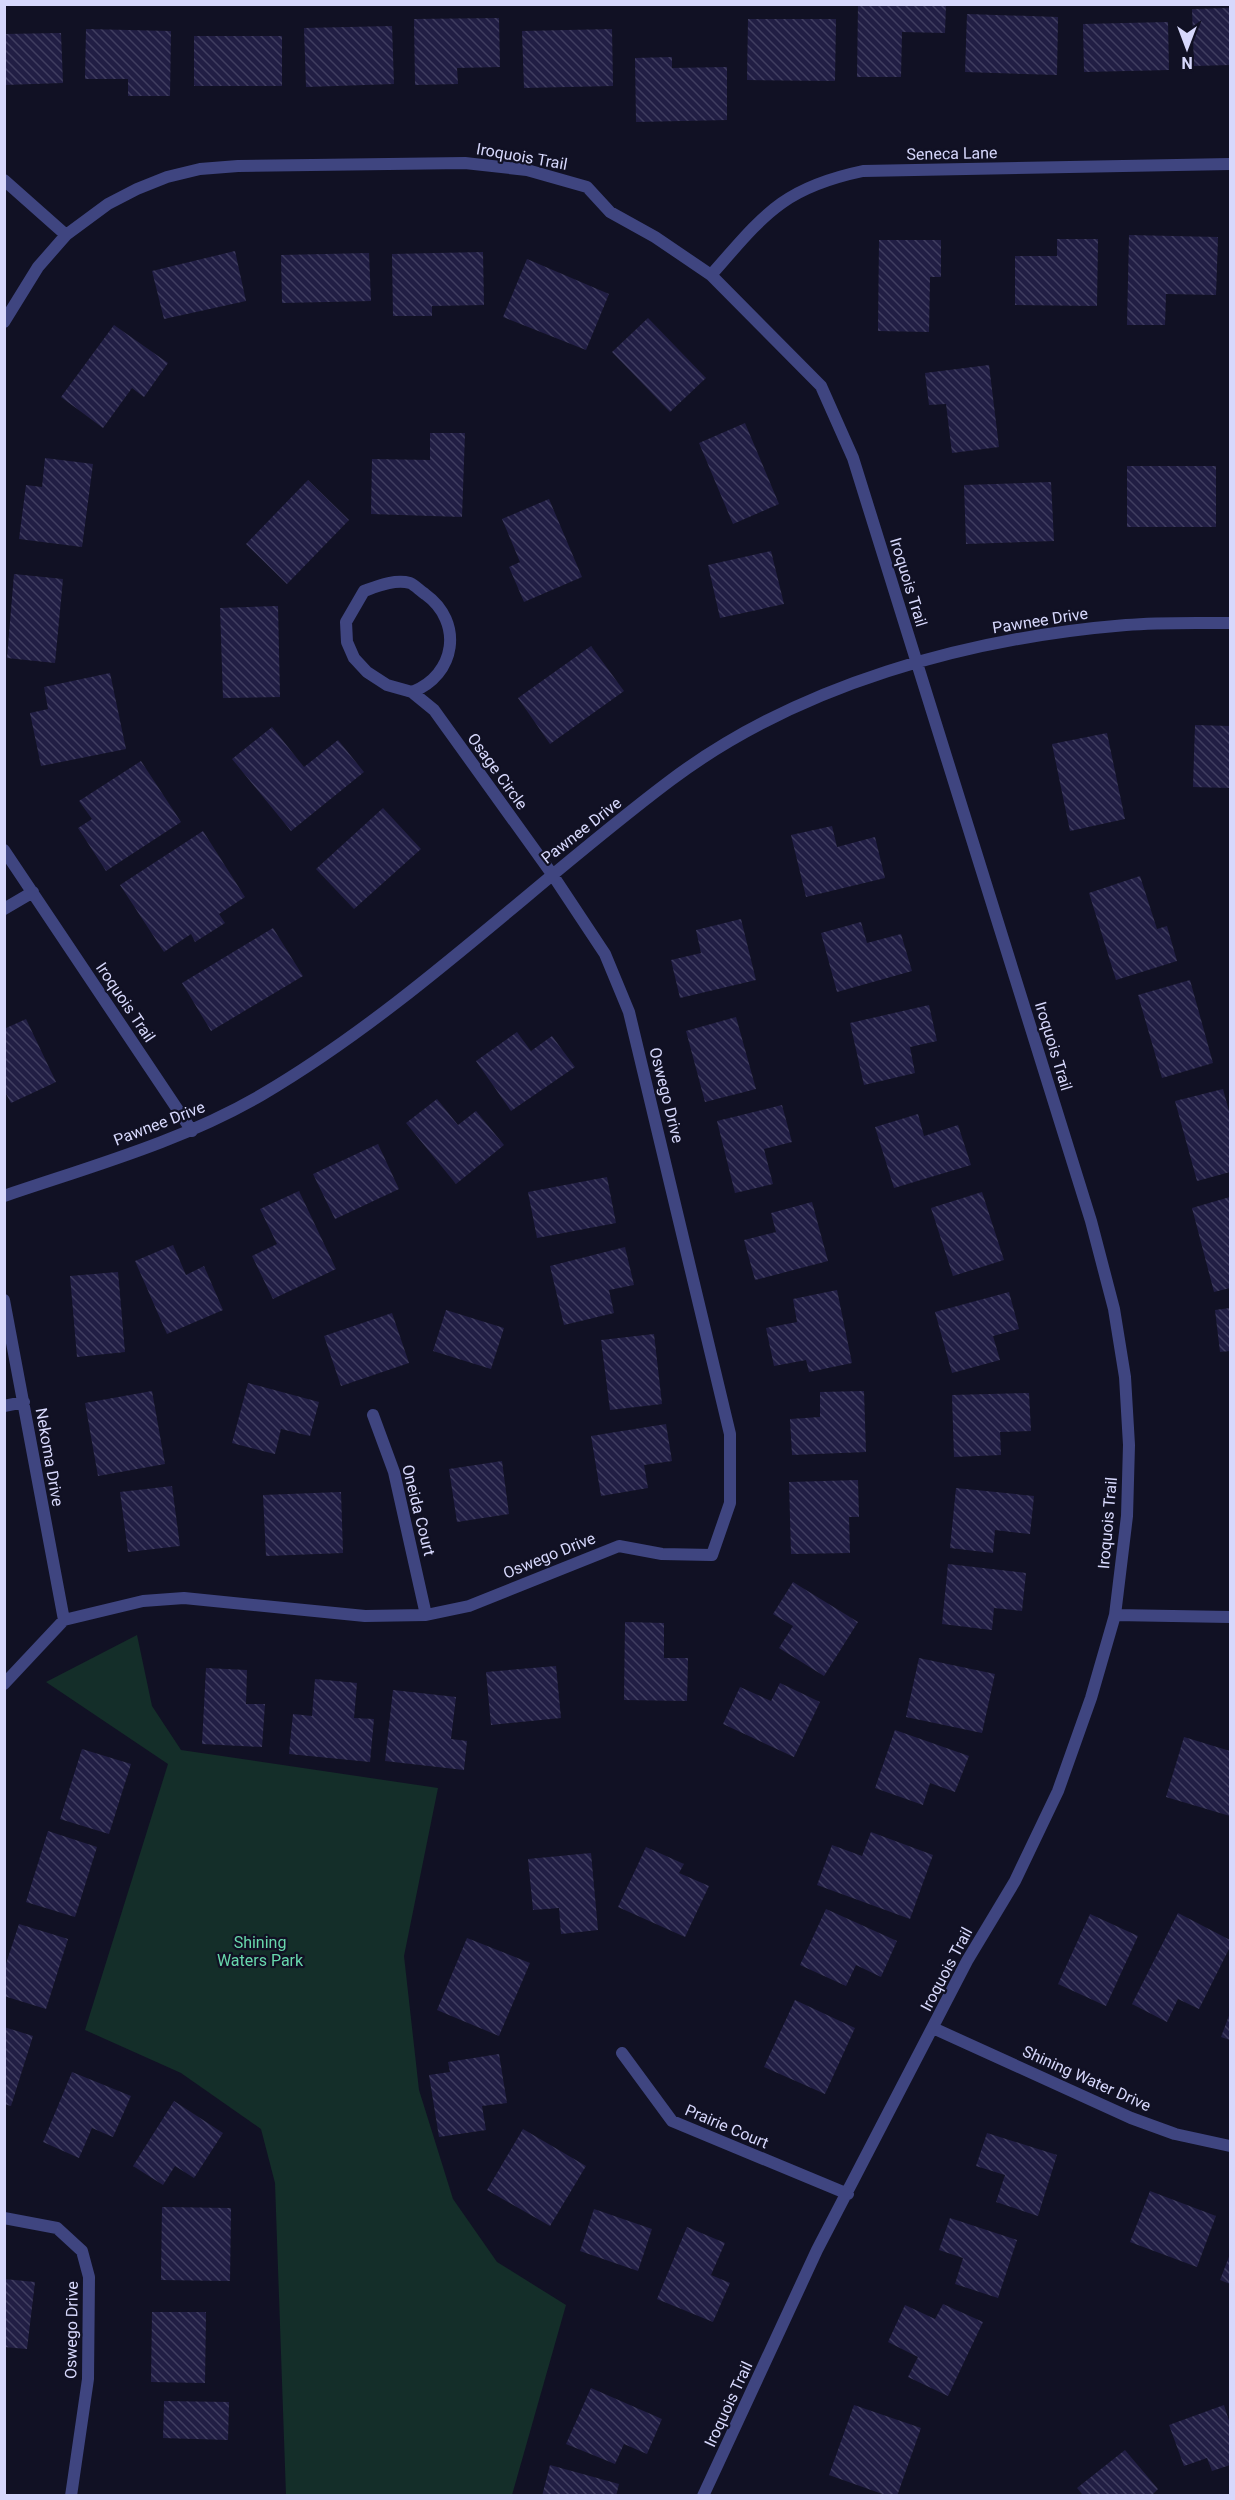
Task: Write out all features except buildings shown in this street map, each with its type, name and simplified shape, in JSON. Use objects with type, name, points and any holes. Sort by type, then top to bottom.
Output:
[{"type":"street","name":"Iroquois Trail","points":[[6,317],[38,267],[66,235],[108,204],[137,189],[200,169],[238,166],[465,163],[527,170],[587,187],[610,212],[655,237],[711,275],[821,386],[853,458],[1087,1209],[1114,1309],[1125,1377],[1129,1445],[1127,1516],[1115,1615],[1058,1791],[1014,1881],[967,1961],[817,2250],[703,2496]]},
{"type":"street","name":"Seneca Lane","points":[[711,275],[763,216],[799,190],[863,171],[1230,164]]},
{"type":"street","points":[[4,180],[66,235]]},
{"type":"street","name":"Osage Circle","points":[[412,692],[426,686],[444,668],[449,648],[449,623],[432,599],[410,583],[386,583],[364,591],[353,606],[346,622],[347,642],[354,658],[367,672],[387,685],[412,692],[434,710],[552,874]]},
{"type":"street","name":"Pawnee Drive","points":[[4,1196],[192,1131],[262,1095],[320,1058],[388,1008],[673,778],[739,735],[827,692],[1007,640],[1130,624],[1230,623]]},
{"type":"street","name":"Iroquois Trail","points":[[4,850],[192,1131]]},
{"type":"street","name":"Oswego Drive","points":[[64,1620],[142,1601],[184,1598],[365,1616],[426,1615],[469,1606],[619,1546],[662,1554],[712,1555],[730,1503],[732,1468],[725,1405],[629,1012],[605,954],[552,874]]},
{"type":"street","points":[[4,909],[33,892]]},
{"type":"street","name":"Nekoma Drive","points":[[4,1300],[64,1620]]},
{"type":"street","points":[[4,1406],[24,1402]]},
{"type":"street","name":"Oneida Court","points":[[373,1415],[394,1472],[426,1615]]},
{"type":"street","points":[[1115,1615],[1230,1617]]},
{"type":"street","points":[[4,1684],[64,1620]]},
{"type":"street","name":"Shining Water Drive","points":[[933,2028],[1131,2118],[1175,2134],[1230,2146]]},
{"type":"street","name":"Prairie Court","points":[[622,2053],[672,2121],[848,2194]]},
{"type":"street","name":"Oswego Drive","points":[[4,2218],[57,2228],[82,2251],[89,2277],[88,2379],[71,2496]]},
{"type":"green space","name":"Shining Waters Park","points":[[137,1635],[152,1706],[181,1750],[438,1788],[404,1956],[419,2090],[453,2199],[497,2262],[566,2305],[512,2495],[286,2495],[275,2183],[261,2129],[181,2073],[85,2030],[168,1764],[46,1682]]}]
